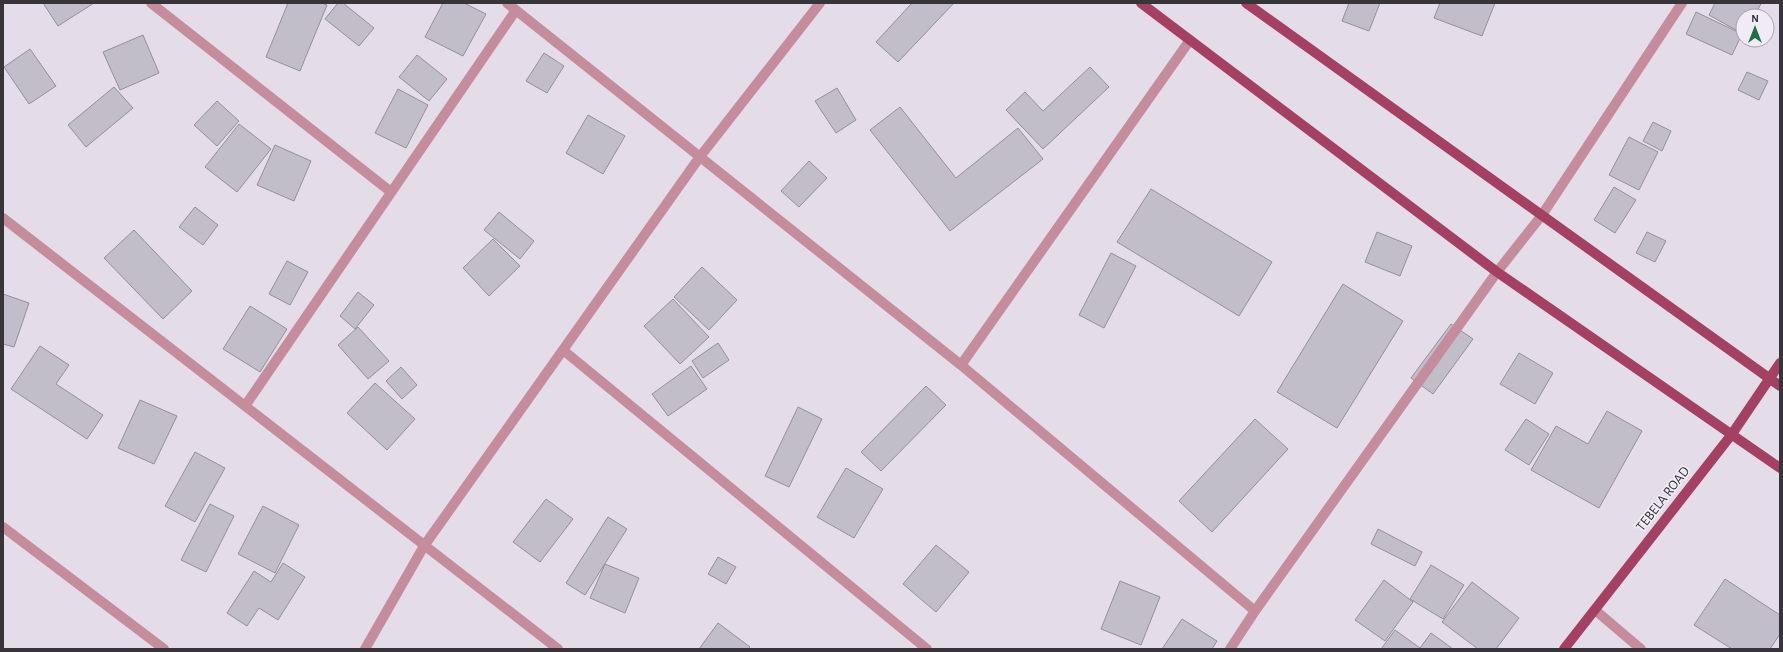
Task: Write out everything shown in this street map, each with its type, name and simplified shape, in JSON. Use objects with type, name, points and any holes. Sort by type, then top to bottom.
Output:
[{"type":"main road","points":[[1141,3],[1497,272],[1780,468]]},
{"type":"main road","points":[[1246,3],[1780,386]]},
{"type":"main road","name":"TEBELA ROAD","points":[[1564,649],[1732,434],[1780,363]]},
{"type":"street","points":[[151,3],[391,192]]},
{"type":"street","points":[[507,3],[961,365],[1255,611]]},
{"type":"street","points":[[365,649],[424,546],[700,158],[820,3]]},
{"type":"street","points":[[1230,649],[1255,611],[1497,272],[1542,215],[1682,3]]},
{"type":"street","points":[[245,406],[516,10]]},
{"type":"street","points":[[961,365],[1190,40]]},
{"type":"street","points":[[3,218],[558,649]]},
{"type":"street","points":[[563,350],[927,649]]},
{"type":"street","points":[[3,527],[164,649]]},
{"type":"street","points":[[1595,610],[1641,649]]},
{"type":"building","points":[[43,3],[94,3],[58,26]]},
{"type":"building","points":[[288,3],[322,3],[327,5],[300,71],[266,57]]},
{"type":"building","points":[[338,3],[343,3],[374,28],[359,46],[325,19]]},
{"type":"building","points":[[443,3],[464,3],[486,14],[463,56],[425,37]]},
{"type":"building","points":[[912,3],[954,3],[898,62],[876,42]]},
{"type":"building","points":[[1349,3],[1380,3],[1369,31],[1342,21]]},
{"type":"building","points":[[1440,3],[1495,3],[1482,36],[1434,18]]},
{"type":"building","points":[[1715,3],[1761,4],[1759,8],[1735,8],[1735,30],[1709,15]]},
{"type":"building","points":[[1696,12],[1735,31],[1735,48],[1732,55],[1686,34]]},
{"type":"building","points":[[143,35],[159,73],[120,90],[103,52]]},
{"type":"building","points":[[30,49],[56,86],[29,104],[4,67]]},
{"type":"building","points":[[544,53],[564,66],[547,93],[526,81]]},
{"type":"building","points":[[417,55],[447,79],[429,101],[399,77]]},
{"type":"building","points":[[1090,67],[1109,87],[1043,149],[1006,110],[1025,92],[1043,111]]},
{"type":"building","points":[[1747,72],[1768,81],[1759,100],[1738,90]]},
{"type":"building","points":[[114,87],[133,108],[86,147],[68,125]]},
{"type":"building","points":[[837,88],[856,120],[836,133],[815,101]]},
{"type":"building","points":[[398,89],[428,105],[406,148],[375,133]]},
{"type":"building","points":[[217,101],[239,121],[217,146],[194,125]]},
{"type":"building","points":[[900,107],[956,178],[1018,128],[1043,159],[950,231],[870,130]]},
{"type":"building","points":[[588,115],[625,136],[603,174],[566,153]]},
{"type":"building","points":[[1653,122],[1671,131],[1662,151],[1643,141]]},
{"type":"building","points":[[239,124],[271,149],[237,192],[205,167]]},
{"type":"building","points":[[1629,137],[1658,152],[1639,190],[1609,175]]},
{"type":"building","points":[[275,145],[311,161],[294,201],[257,185]]},
{"type":"building","points":[[809,161],[827,178],[799,207],[781,191]]},
{"type":"building","points":[[1614,187],[1636,200],[1615,233],[1594,220]]},
{"type":"building","points":[[1151,189],[1272,262],[1239,316],[1117,242]]},
{"type":"building","points":[[195,207],[218,225],[203,245],[179,227]]},
{"type":"building","points":[[499,212],[534,241],[520,259],[484,230]]},
{"type":"building","points":[[134,230],[192,291],[163,319],[104,258]]},
{"type":"building","points":[[1377,232],[1412,246],[1400,276],[1365,262]]},
{"type":"building","points":[[1647,232],[1666,241],[1655,262],[1636,253]]},
{"type":"building","points":[[493,239],[520,266],[489,296],[463,268]]},
{"type":"building","points":[[1111,253],[1136,266],[1104,328],[1079,315]]},
{"type":"building","points":[[287,261],[308,272],[290,305],[269,294]]},
{"type":"building","points":[[702,267],[737,300],[709,330],[674,297]]},
{"type":"building","points":[[1343,284],[1403,321],[1337,428],[1277,392]]},
{"type":"building","points":[[358,292],[374,305],[355,329],[340,316]]},
{"type":"building","points":[[3,294],[29,303],[14,347],[3,344]]},
{"type":"building","points":[[673,299],[709,337],[680,364],[644,326]]},
{"type":"building","points":[[250,306],[287,329],[260,372],[223,349]]},
{"type":"building","points":[[1451,324],[1473,339],[1433,394],[1411,378]]},
{"type":"building","points":[[358,327],[389,361],[368,379],[338,345]]},
{"type":"building","points":[[718,343],[729,360],[703,378],[692,361]]},
{"type":"building","points":[[40,346],[69,365],[56,384],[103,415],[87,439],[11,389]]},
{"type":"building","points":[[1519,353],[1553,373],[1535,404],[1500,384]]},
{"type":"building","points":[[691,366],[707,389],[668,416],[652,394]]},
{"type":"building","points":[[401,367],[417,385],[402,399],[386,381]]},
{"type":"building","points":[[375,383],[415,419],[387,450],[347,413]]},
{"type":"building","points":[[926,386],[946,405],[881,471],[861,452]]},
{"type":"building","points":[[140,400],[177,416],[154,464],[118,448]]},
{"type":"building","points":[[798,407],[822,419],[789,487],[765,476]]},
{"type":"building","points":[[1607,411],[1642,431],[1599,508],[1531,470],[1556,426],[1588,444]]},
{"type":"building","points":[[1255,419],[1288,449],[1212,532],[1179,501]]},
{"type":"building","points":[[1526,419],[1549,434],[1529,465],[1505,450]]},
{"type":"building","points":[[195,452],[225,468],[195,522],[165,506]]},
{"type":"building","points":[[846,468],[883,489],[854,538],[817,517]]},
{"type":"building","points":[[546,499],[573,519],[540,562],[513,542]]},
{"type":"building","points":[[210,504],[234,516],[206,572],[181,560]]},
{"type":"building","points":[[263,506],[299,525],[275,573],[238,554]]},
{"type":"building","points":[[608,517],[627,529],[585,595],[566,583]]},
{"type":"building","points":[[1378,529],[1422,552],[1415,566],[1371,544]]},
{"type":"building","points":[[936,545],[969,572],[936,612],[903,584]]},
{"type":"building","points":[[718,557],[736,567],[726,584],[708,574]]},
{"type":"building","points":[[283,563],[305,577],[278,620],[259,608],[247,626],[227,613],[254,571],[271,582]]},
{"type":"building","points":[[605,564],[639,578],[625,613],[590,598]]},
{"type":"building","points":[[1431,565],[1464,585],[1443,619],[1410,599]]},
{"type":"building","points":[[1725,579],[1780,615],[1780,634],[1770,649],[1732,649],[1694,625]]},
{"type":"building","points":[[1384,580],[1413,602],[1385,641],[1355,620]]},
{"type":"building","points":[[1120,581],[1160,597],[1141,645],[1101,629]]},
{"type":"building","points":[[1472,582],[1519,618],[1496,649],[1478,649],[1442,622]]},
{"type":"building","points":[[1182,619],[1217,641],[1212,649],[1162,649]]},
{"type":"building","points":[[718,623],[750,647],[748,649],[699,649]]},
{"type":"building","points":[[1395,630],[1420,648],[1431,633],[1453,649],[1381,649]]}]
